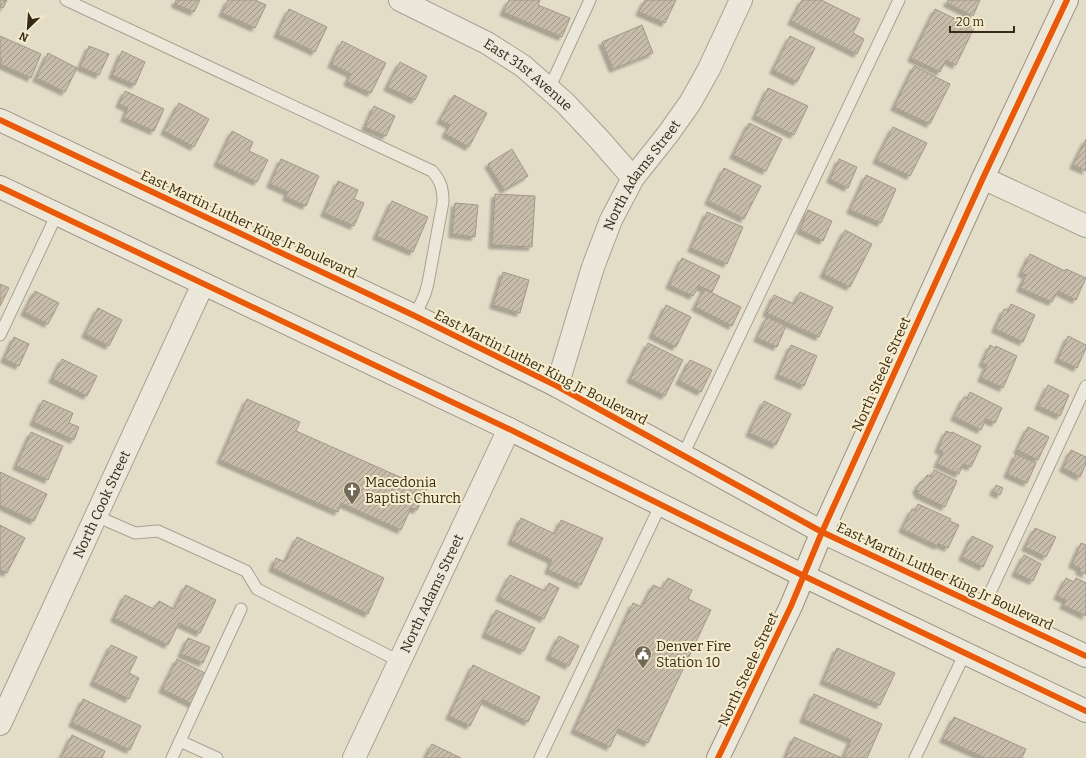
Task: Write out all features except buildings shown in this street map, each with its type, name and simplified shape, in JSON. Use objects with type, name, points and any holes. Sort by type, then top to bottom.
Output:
[{"type":"street","name":"East 31st Avenue","points":[[400,0],[435,8],[523,66],[565,103],[633,178]]},
{"type":"street","name":"North Adams Street","points":[[556,386],[593,267],[611,220],[633,178],[690,103],[710,69],[741,0]]},
{"type":"street","name":"North Steele Street","points":[[718,758],[804,576],[822,532],[983,178],[1067,0]]},
{"type":"street","name":"East Martin Luther King Jr Boulevard","points":[[0,120],[415,316],[556,386],[822,532],[1086,656]]},
{"type":"street","points":[[983,178],[1086,226]]},
{"type":"street","points":[[0,186],[203,284],[509,428],[804,576],[1086,711]]},
{"type":"street","name":"North Cook Street","points":[[0,724],[203,284]]},
{"type":"street","name":"North Adams Street","points":[[354,758],[509,428]]},
{"type":"lane","points":[[66,0],[432,171],[438,178],[443,189],[443,202],[426,294],[415,316]]},
{"type":"lane","points":[[549,89],[590,0]]},
{"type":"lane","points":[[683,455],[899,0]]},
{"type":"lane","points":[[0,335],[57,214]]},
{"type":"lane","points":[[983,608],[1086,386]]},
{"type":"lane","points":[[540,758],[661,504]]},
{"type":"lane","points":[[96,516],[135,533],[158,531],[246,571],[257,589],[399,661]]},
{"type":"lane","points":[[172,758],[241,609]]},
{"type":"lane","points":[[915,758],[965,653]]},
{"type":"lane","points":[[180,741],[217,758]]},
{"type":"cycle path","points":[[718,758],[791,606],[822,532],[983,178],[1067,0]]},
{"type":"cycle path","points":[[0,120],[415,316],[557,386],[822,532],[1086,656]]},
{"type":"cycle path","points":[[0,187],[509,429],[804,576],[1086,711]]},
{"type":"place","name":"Macedonia Baptist Church","points":[[352,505]]},
{"type":"place","name":"Denver Fire Station 10","points":[[643,669]]}]
